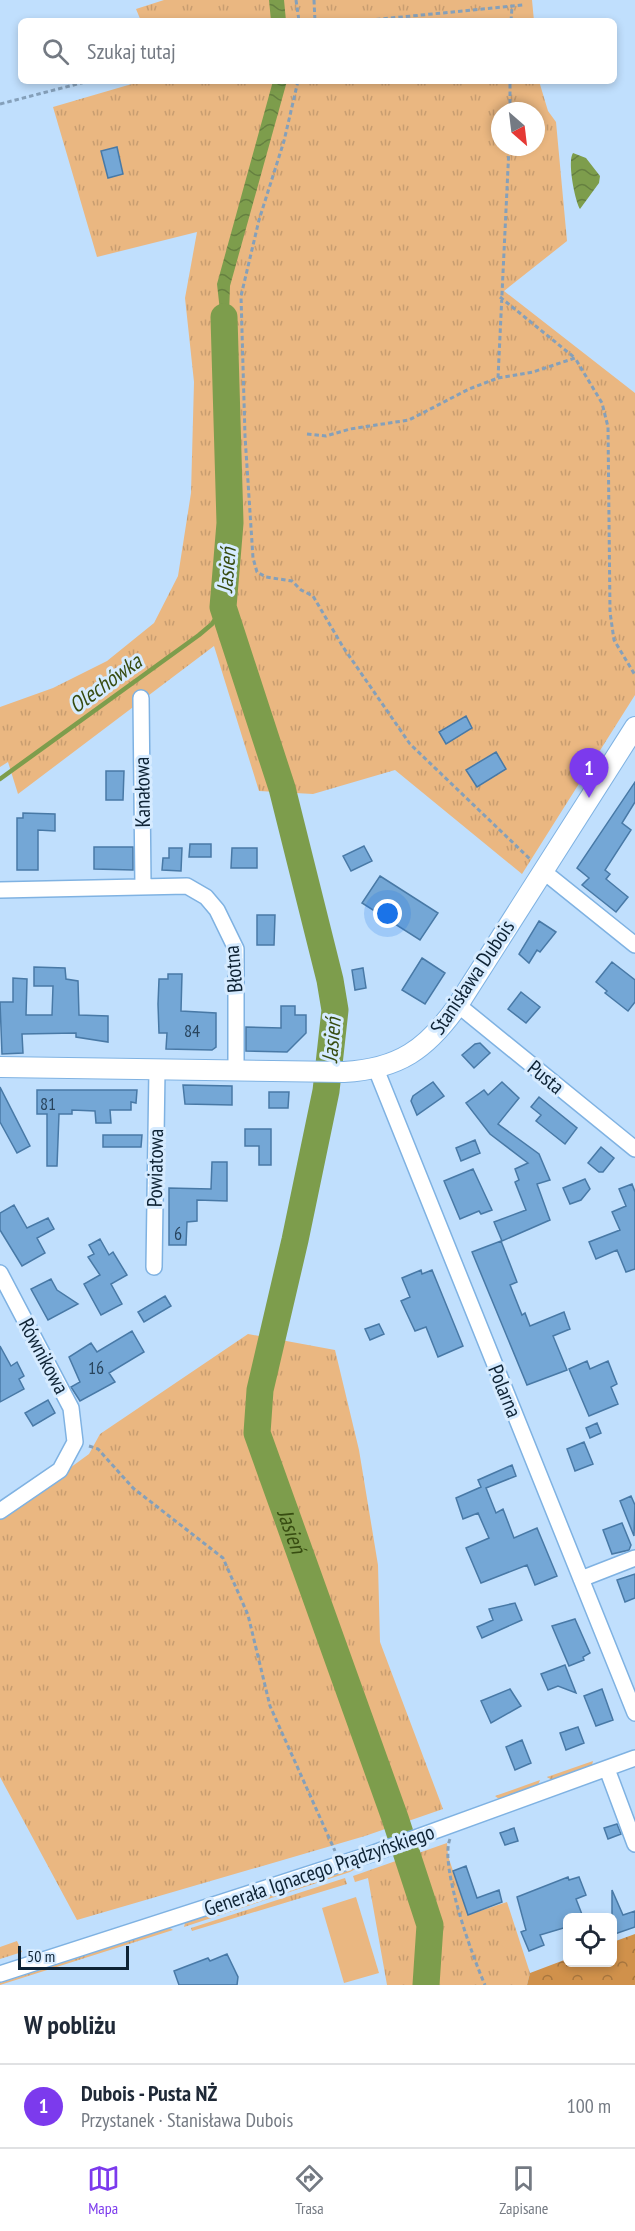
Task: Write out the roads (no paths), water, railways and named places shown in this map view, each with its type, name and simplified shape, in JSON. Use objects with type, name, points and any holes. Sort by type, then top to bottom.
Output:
[{"type":"street","name":"Kanałowa","points":[[141,698],[143,886]]},
{"type":"street","name":"Stanisława Dubois","points":[[0,1067],[344,1072],[376,1069],[415,1052],[437,1032],[458,1005],[632,737]]},
{"type":"street","points":[[543,871],[635,945]]},
{"type":"street","name":"Błotna","points":[[143,886],[187,886],[206,897],[217,910],[236,950],[236,1071]]},
{"type":"street","points":[[0,890],[143,886]]},
{"type":"street","name":"Pusta","points":[[458,1005],[635,1149]]},
{"type":"street","name":"Polarna","points":[[376,1069],[635,1713]]},
{"type":"street","name":"Powiatowa","points":[[154,1267],[157,1070]]},
{"type":"street","name":"Równikowa","points":[[0,1273],[71,1408],[75,1442],[60,1470],[0,1510]]},
{"type":"street","points":[[581,1579],[635,1558]]},
{"type":"street","name":"Generała Ignacego Prądzyńskiego","points":[[0,1974],[371,1854],[635,1758]]},
{"type":"street","points":[[607,1769],[635,1844]]},
{"type":"water","points":[[269,0],[284,0],[286,18],[271,18]]},
{"type":"water","points":[[272,84],[286,84],[230,286],[227,374],[217,284]]},
{"type":"water","points":[[573,153],[586,158],[600,176],[599,183],[580,209],[571,172]]},
{"type":"waterway","name":"Jasień","points":[[224,317],[230,523],[223,607],[282,788],[330,980],[335,1010],[326,1091],[295,1240],[260,1390],[257,1433],[395,1818],[430,1925],[426,1985]]},
{"type":"waterway","name":"Olechówka","points":[[0,779],[199,635],[212,624],[223,607]]},
{"type":"place","name":"Dubois - Pusta NŻ","points":[[589,798]]}]
